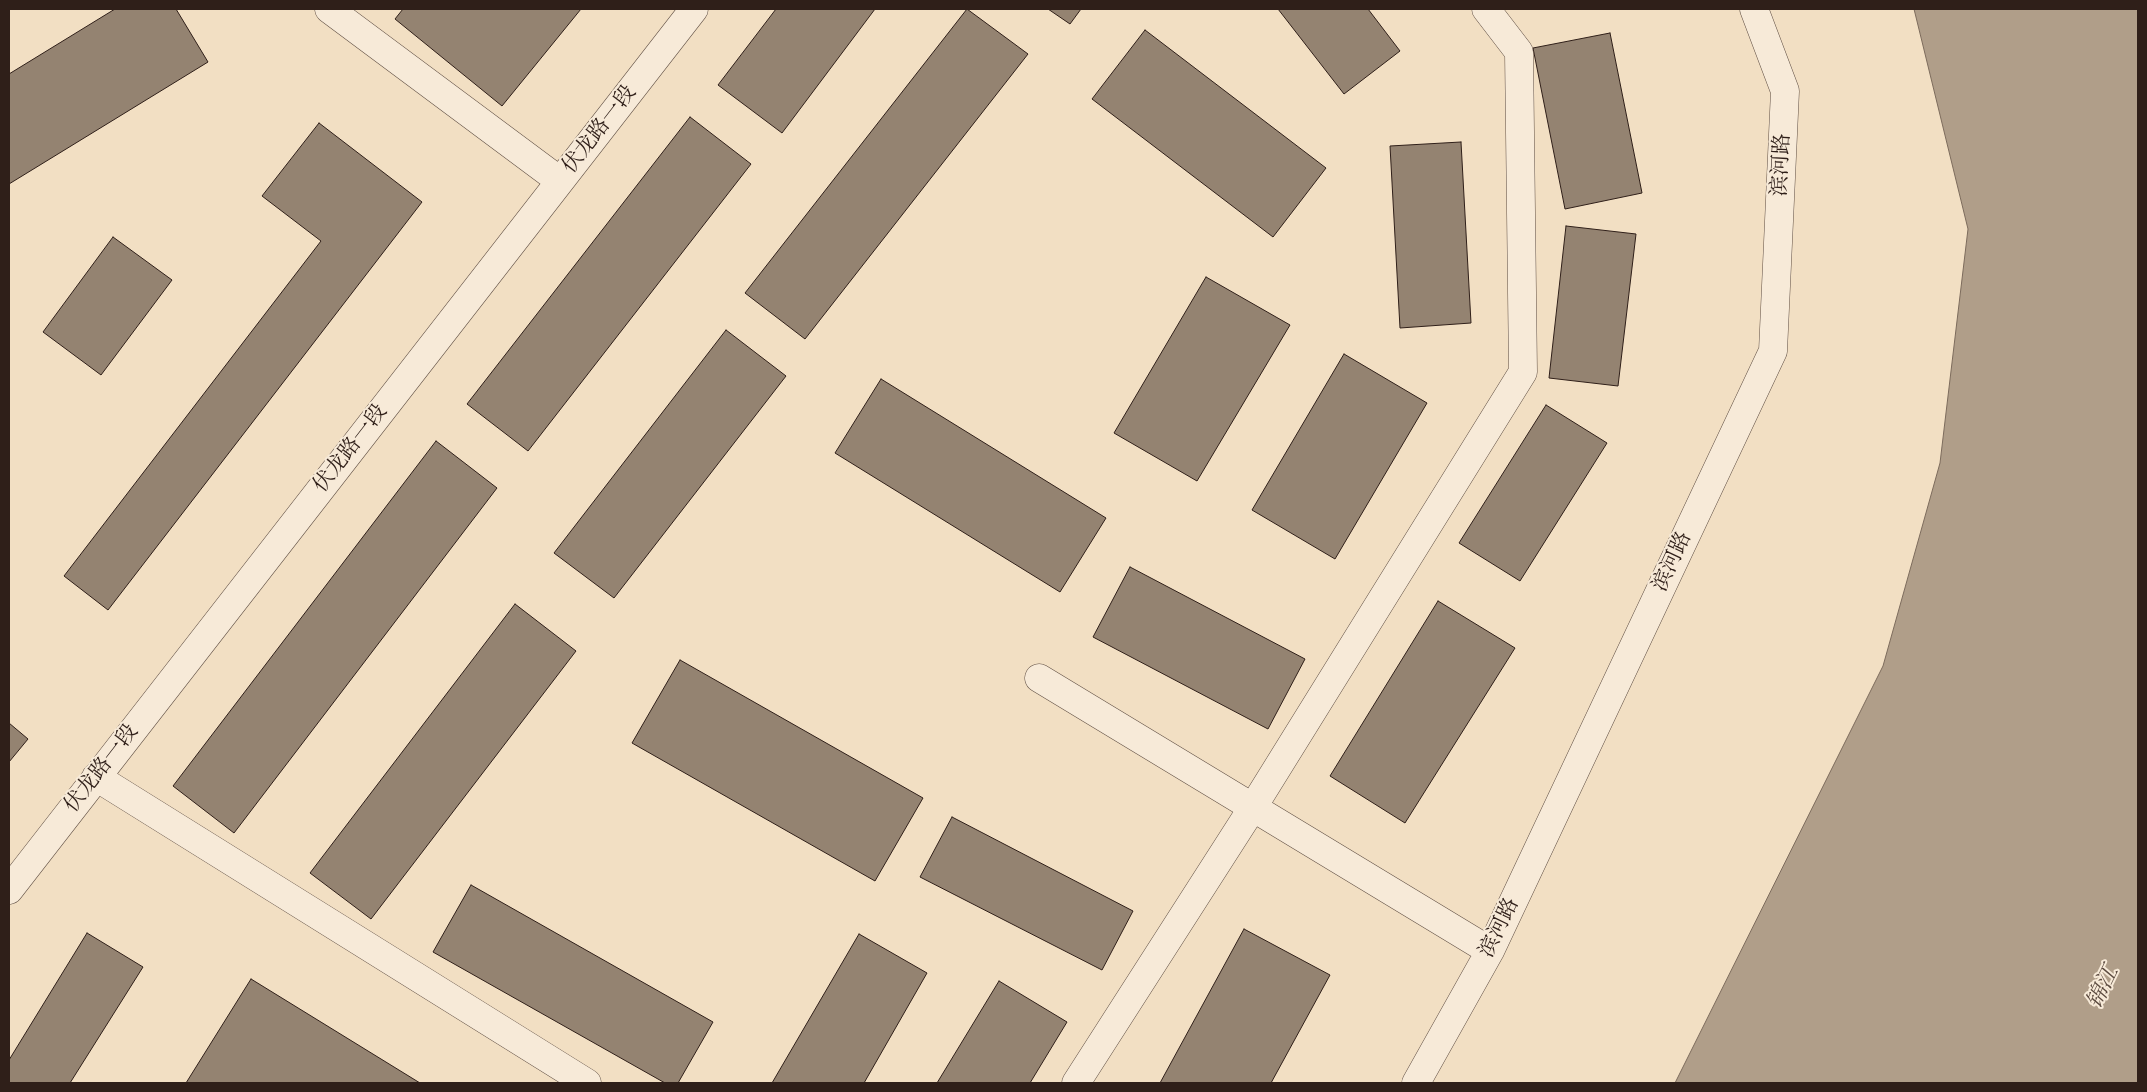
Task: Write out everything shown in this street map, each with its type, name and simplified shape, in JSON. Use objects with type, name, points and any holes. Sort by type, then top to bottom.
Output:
[{"type":"street","points":[[329,9],[560,181]]},
{"type":"street","name":"伏龙路一段","points":[[9,890],[694,9]]},
{"type":"street","points":[[1076,1083],[1253,807],[1523,372],[1519,52],[1486,9]]},
{"type":"street","name":"滨河路","points":[[1416,1083],[1490,951],[1773,351],[1785,91],[1754,9]]},
{"type":"street","points":[[1039,678],[1490,951]]},
{"type":"street","points":[[96,776],[587,1083]]},
{"type":"water","name":"锦江","points":[[1914,9],[2138,9],[2138,1083],[1675,1083],[1883,666],[1940,463],[1968,229]]},
{"type":"building","points":[[115,9],[176,9],[208,62],[9,184],[9,74]]},
{"type":"building","points":[[403,9],[581,9],[502,106],[395,19]]},
{"type":"building","points":[[776,9],[875,9],[782,133],[718,85]]},
{"type":"building","points":[[967,9],[1028,54],[805,339],[745,293]]},
{"type":"building","points":[[1048,9],[1081,9],[1070,24]]},
{"type":"building","points":[[1278,9],[1368,9],[1400,51],[1344,94]]},
{"type":"building","points":[[1145,30],[1326,168],[1273,237],[1092,99]]},
{"type":"building","points":[[1610,33],[1642,193],[1565,209],[1533,48]]},
{"type":"building","points":[[690,117],[751,164],[528,451],[467,404]]},
{"type":"building","points":[[319,123],[422,202],[108,610],[64,576],[321,241],[262,196]]},
{"type":"building","points":[[1461,142],[1471,323],[1400,328],[1390,146]]},
{"type":"building","points":[[1566,226],[1636,234],[1618,386],[1549,378]]},
{"type":"building","points":[[113,237],[172,280],[101,375],[43,332]]},
{"type":"building","points":[[1206,277],[1290,325],[1197,481],[1114,433]]},
{"type":"building","points":[[726,330],[786,376],[614,598],[554,553]]},
{"type":"building","points":[[1344,354],[1427,403],[1335,559],[1252,510]]},
{"type":"building","points":[[881,379],[1106,518],[1060,592],[835,453]]},
{"type":"building","points":[[1546,405],[1607,443],[1520,581],[1459,543]]},
{"type":"building","points":[[436,441],[497,488],[234,833],[173,786]]},
{"type":"building","points":[[1130,567],[1305,659],[1268,729],[1093,637]]},
{"type":"building","points":[[1438,601],[1515,648],[1405,823],[1330,776]]},
{"type":"building","points":[[515,604],[576,651],[371,919],[310,873]]},
{"type":"building","points":[[680,660],[923,798],[875,881],[632,743]]},
{"type":"building","points":[[9,723],[28,739],[9,762]]},
{"type":"building","points":[[952,817],[1133,911],[1102,970],[920,877]]},
{"type":"building","points":[[471,885],[713,1022],[678,1083],[665,1083],[433,952]]},
{"type":"building","points":[[1244,929],[1330,975],[1271,1083],[1160,1083]]},
{"type":"building","points":[[87,933],[143,967],[70,1083],[9,1083],[9,1060]]},
{"type":"building","points":[[859,934],[927,973],[864,1083],[772,1083]]},
{"type":"building","points":[[251,979],[420,1083],[186,1083]]},
{"type":"building","points":[[999,981],[1067,1022],[1030,1083],[937,1083]]}]
